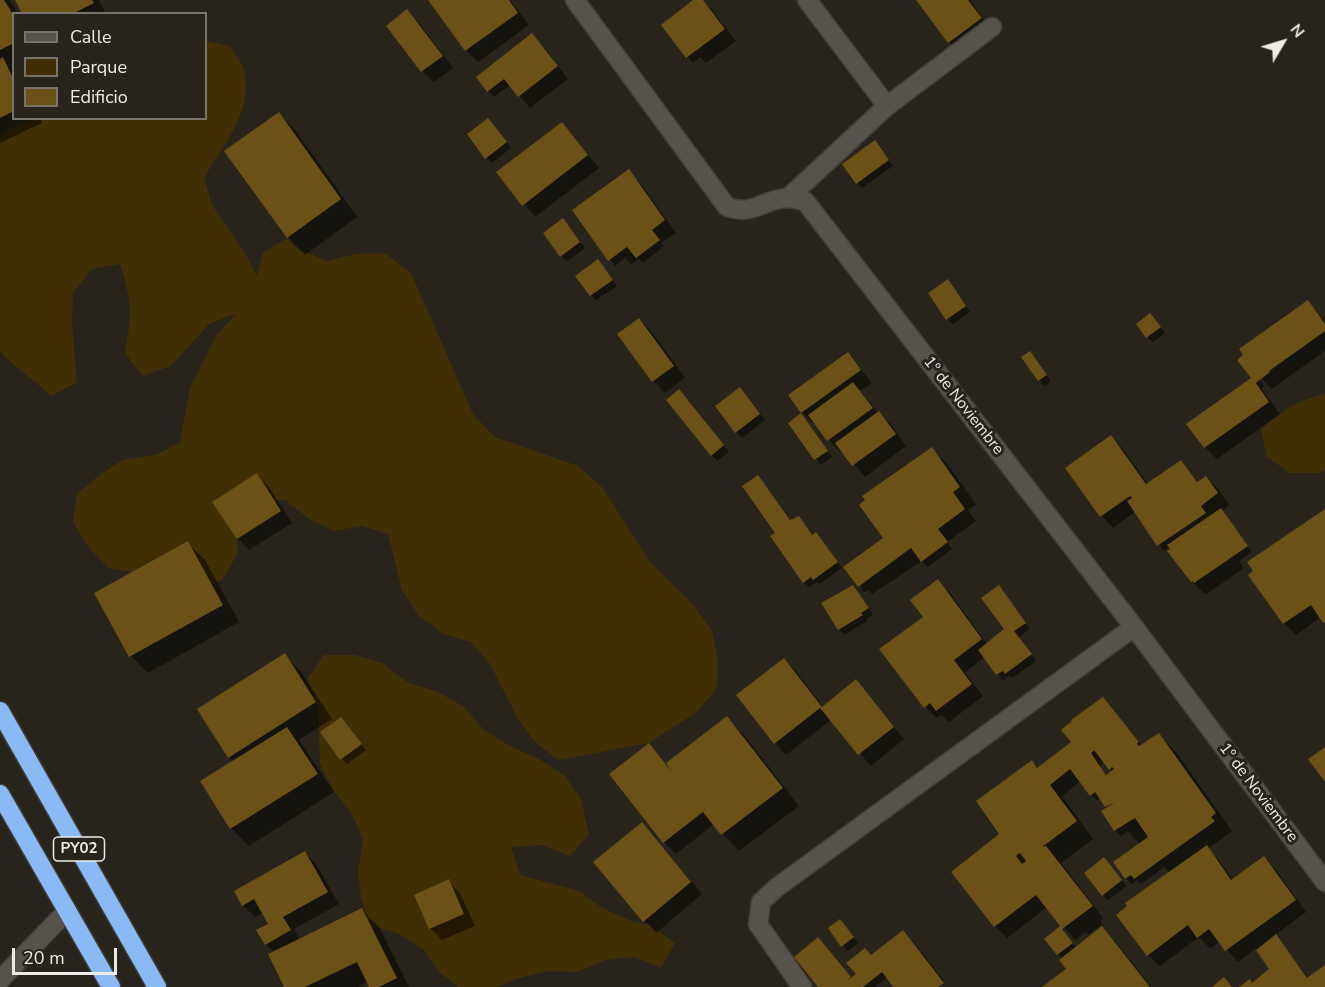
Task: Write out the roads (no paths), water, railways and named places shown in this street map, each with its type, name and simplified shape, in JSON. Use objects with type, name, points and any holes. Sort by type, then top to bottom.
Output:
[{"type":"highway","name":"PY02","points":[[0,711],[157,987]]},
{"type":"highway","name":"PY02","points":[[0,794],[111,987]]},
{"type":"street","points":[[575,0],[727,207],[738,211],[751,210],[788,198],[887,106],[992,27]]},
{"type":"street","points":[[807,0],[887,106]]},
{"type":"street","name":"1º de Noviembre","points":[[788,198],[805,201],[1134,627],[1325,882]]},
{"type":"street","points":[[802,987],[758,924],[761,902],[776,888],[1134,627]]},
{"type":"street","points":[[0,980],[67,911]]}]
